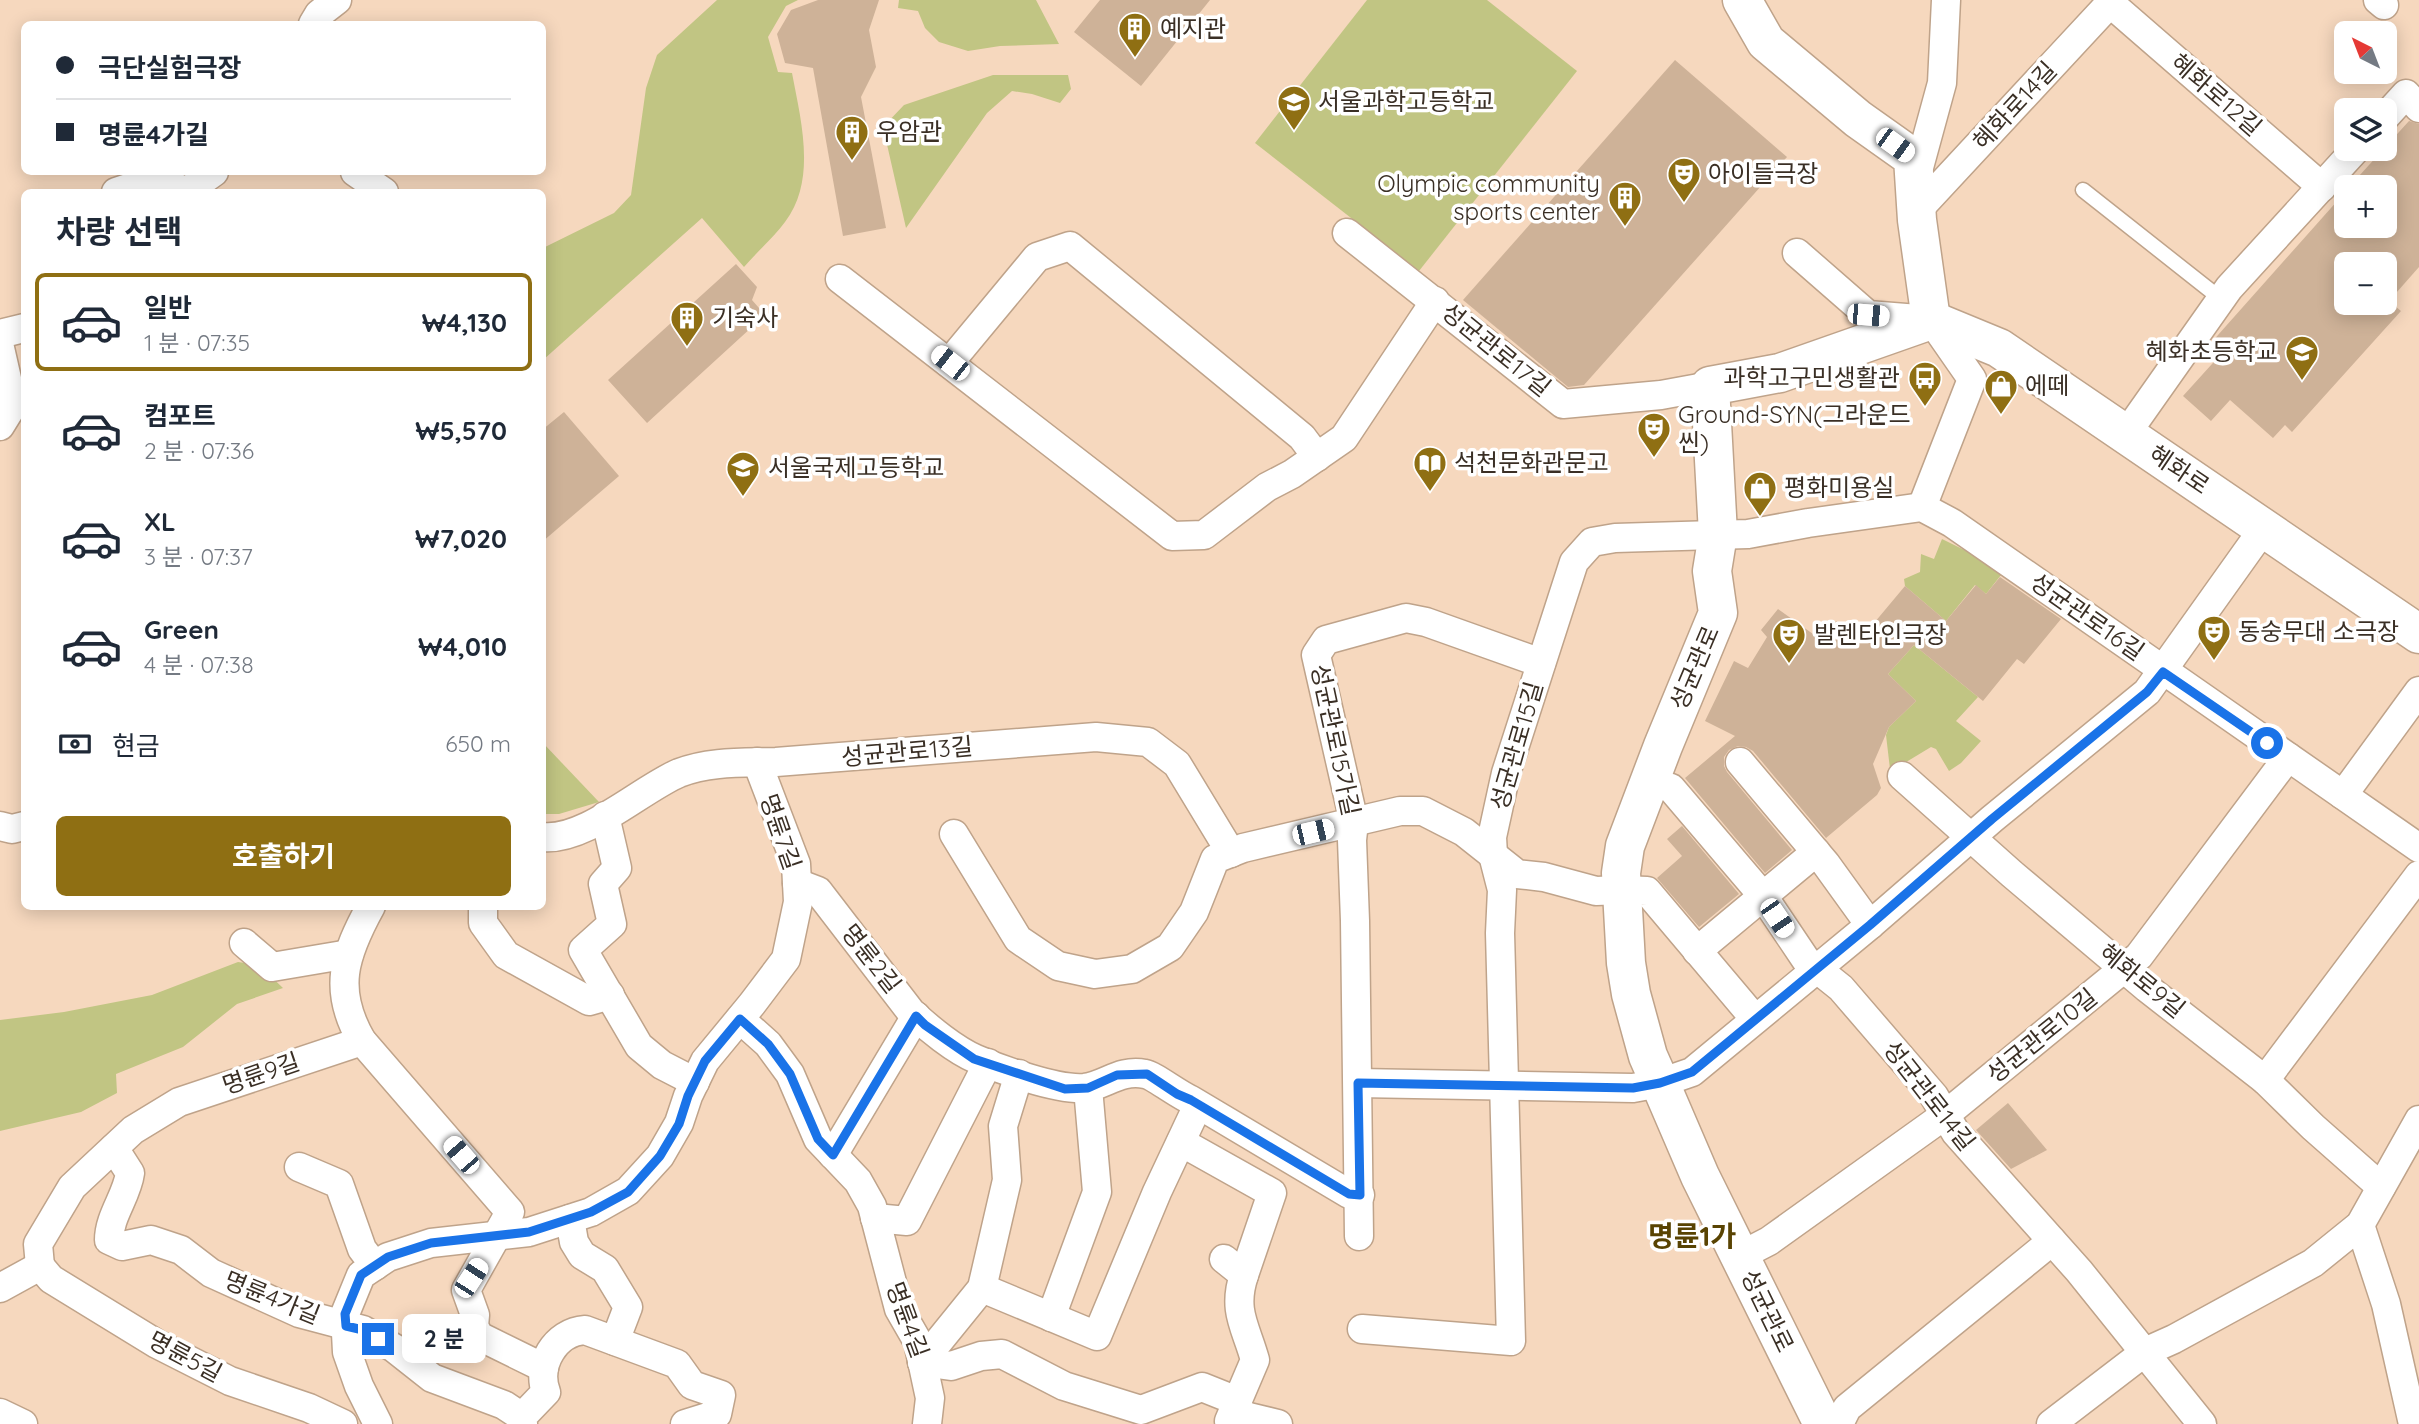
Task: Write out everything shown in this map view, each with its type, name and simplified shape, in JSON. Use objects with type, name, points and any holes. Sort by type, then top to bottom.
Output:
[{"type":"street","points":[[314,21],[318,14],[337,0]]},
{"type":"street","points":[[1718,534],[1748,534],[1922,507],[1972,379],[1931,320],[1915,198],[1913,158],[1858,119],[1766,42],[1742,0]]},
{"type":"street","points":[[1915,198],[1942,83],[1946,0]]},
{"type":"street","name":"혜화로14길","points":[[1915,198],[2112,1]]},
{"type":"street","name":"혜화로12길","points":[[2112,1],[2322,187]]},
{"type":"street","points":[[2397,104],[2406,94],[2419,108]]},
{"type":"street","points":[[2126,434],[2221,299],[2345,161]]},
{"type":"street","points":[[190,189],[210,175]]},
{"type":"street","points":[[359,175],[380,189]]},
{"type":"street","points":[[125,189],[158,178],[180,189]]},
{"type":"street","points":[[1347,233],[1435,301]]},
{"type":"street","points":[[950,363],[1037,257],[1070,247],[1302,436],[1317,457]]},
{"type":"street","points":[[1797,253],[1868,315],[1931,320]]},
{"type":"street","name":"성균관로17길","points":[[840,279],[1172,536],[1204,536],[1267,487],[1344,438],[1435,301],[1563,404],[1661,395],[1710,386]]},
{"type":"street","points":[[1710,386],[1780,373],[1931,320]]},
{"type":"street","name":"혜화로","points":[[1931,320],[1999,348],[2419,634]]},
{"type":"street","points":[[0,334],[21,329]]},
{"type":"street","points":[[0,348],[13,405],[10,422]]},
{"type":"street","name":"성균관로","points":[[1710,386],[1718,534],[1712,570],[1718,613],[1648,782],[1625,846],[1621,873],[1626,963],[1631,994],[1648,1056],[1700,1176],[1823,1424]]},
{"type":"street","name":"성균관로16길","points":[[1922,507],[1952,523],[2419,848]]},
{"type":"street","points":[[1358,1083],[1633,1088],[1660,1083],[1692,1072],[2147,692],[2264,528]]},
{"type":"street","name":"성균관로15길","points":[[1362,1329],[1511,1341],[1500,933],[1502,890],[1493,855],[1492,837],[1506,773],[1574,562],[1591,542],[1615,538],[1718,534]]},
{"type":"street","name":"성균관로15가길","points":[[1359,1236],[1352,839],[1354,822],[1316,655],[1326,640],[1406,618],[1426,622],[1541,663]]},
{"type":"street","points":[[2343,795],[2419,691]]},
{"type":"street","name":"성균관로13길","points":[[546,837],[582,828],[679,773],[725,762],[757,762],[1096,737],[1149,742],[1177,764],[1231,853]]},
{"type":"street","name":"성균관로10길","points":[[1740,1256],[1769,1241],[1945,1115],[2139,956],[2288,757]]},
{"type":"street","name":"명륜7길","points":[[379,1424],[359,1386],[347,1352],[345,1314],[361,1275],[388,1257],[431,1243],[529,1232],[591,1212],[628,1192],[660,1156],[679,1124],[705,1061],[786,958],[798,902],[796,864],[762,782],[757,762]]},
{"type":"street","points":[[1740,762],[1816,852],[1870,925]]},
{"type":"street","name":"혜화로9길","points":[[1902,776],[2012,874],[2124,968],[2265,1080],[2313,1127],[2381,1186]]},
{"type":"street","name":"성균관로14길","points":[[1648,782],[1671,788],[1763,897],[1805,960],[1849,998],[1934,1096],[1956,1133],[2052,1241],[2202,1424]]},
{"type":"street","points":[[954,834],[1018,939],[1058,966],[1095,974],[1132,970],[1170,947],[1194,912],[1215,859],[1243,848],[1400,810],[1423,811],[1464,832],[1517,874],[1544,877],[1596,891],[1647,891],[1755,1019]]},
{"type":"street","points":[[605,816],[617,868],[603,884],[612,924],[583,950],[639,1046],[662,1065],[695,1082]]},
{"type":"street","points":[[0,826],[12,829],[21,827]]},
{"type":"street","points":[[1697,951],[1816,852]]},
{"type":"street","points":[[2265,1080],[2419,875]]},
{"type":"street","name":"명륜2길","points":[[797,883],[818,891],[925,1025],[974,1059],[1065,1089],[1088,1088],[1117,1075],[1147,1074],[1349,1194],[1360,1195]]},
{"type":"street","points":[[369,910],[352,940],[343,978],[349,1020],[362,1041],[510,1212],[466,1290],[475,1315],[474,1326],[480,1336],[544,1368]]},
{"type":"street","points":[[483,910],[483,923],[506,955],[589,1001],[610,995]]},
{"type":"street","points":[[244,943],[272,967],[349,954]]},
{"type":"street","points":[[833,1155],[916,1016]]},
{"type":"street","name":"명륜4길","points":[[740,1019],[768,1044],[790,1074],[818,1139],[858,1181],[872,1206],[899,1309],[918,1342],[930,1398],[927,1424]]},
{"type":"street","name":"명륜9길","points":[[40,1266],[38,1244],[72,1187],[133,1130],[179,1102],[362,1041]]},
{"type":"street","points":[[875,1217],[906,1221],[988,1063]]},
{"type":"street","points":[[922,1362],[982,1288],[1007,1180],[1003,1126],[1019,1073]]},
{"type":"street","points":[[1051,1317],[1097,1192],[1088,1088]]},
{"type":"street","points":[[982,1288],[1097,1336],[1157,1192],[1198,1105]]},
{"type":"street","points":[[2050,1424],[2145,1352],[2185,1334],[2313,1263],[2360,1225],[2419,1120]]},
{"type":"street","points":[[1181,1142],[1272,1192],[1234,1267],[1240,1287],[1238,1311],[1255,1360],[1232,1415]]},
{"type":"street","name":"명륜4가길","points":[[114,1148],[130,1173],[128,1188],[109,1228],[109,1240],[122,1247],[150,1240],[181,1250],[211,1273],[299,1312],[363,1330],[394,1348],[432,1378],[504,1405],[523,1420],[546,1392],[541,1380],[546,1358],[559,1341],[573,1331],[585,1330],[677,1364],[692,1385],[721,1395],[717,1414],[685,1424]]},
{"type":"street","points":[[299,1167],[339,1184],[362,1249],[375,1266]]},
{"type":"street","points":[[569,1219],[574,1242],[582,1255],[605,1269],[628,1307],[615,1341]]},
{"type":"street","points":[[2360,1225],[2386,1304],[2413,1424]]},
{"type":"street","points":[[1839,1424],[1847,1408],[2052,1241]]},
{"type":"street","points":[[0,1288],[40,1266]]},
{"type":"street","name":"명륜5길","points":[[40,1266],[51,1279],[157,1344],[230,1381],[309,1408],[343,1424]]},
{"type":"street","points":[[922,1362],[951,1366],[981,1356],[1002,1354],[1064,1386],[1141,1410],[1202,1387],[1227,1397],[1232,1415]]},
{"type":"street","points":[[0,1413],[23,1424]]},
{"type":"street","points":[[1232,1415],[1278,1424]]},
{"type":"lane","points":[[2083,190],[2221,299]]},
{"type":"green space","points":[[717,0],[798,0],[786,6],[768,37],[778,72],[792,73],[799,111],[804,169],[795,206],[780,228],[744,267],[702,218],[546,357],[546,247],[614,213],[631,195],[646,88],[657,55]]},
{"type":"green space","points":[[899,0],[1036,0],[1059,44],[1000,46],[968,51],[939,42],[925,28],[918,11],[898,8]]},
{"type":"green space","points":[[1367,0],[1487,0],[1577,71],[1419,271],[1255,143]]},
{"type":"green space","points":[[993,75],[1068,75],[1071,89],[1060,103],[1012,91],[987,113],[906,228],[883,127],[904,105]]},
{"type":"green space","points":[[1942,539],[2005,570],[1986,594],[1975,585],[1946,621],[1905,586],[1904,579],[1920,572],[1921,554],[1934,559]]},
{"type":"green space","points":[[1914,645],[1978,697],[1956,721],[1981,741],[1961,763],[1949,771],[1936,749],[1931,747],[1893,770],[1890,769],[1886,735],[1889,727],[1916,701],[1888,674]]},
{"type":"green space","points":[[546,746],[599,802],[559,814],[546,814]]},
{"type":"green space","points":[[238,962],[259,965],[283,988],[237,1004],[183,1047],[116,1074],[117,1093],[81,1112],[0,1131],[0,1020],[64,1012],[152,995]]},
{"type":"building","name":"우암관","points":[[818,0],[879,0],[869,30],[876,67],[861,97],[886,228],[843,236],[813,68],[785,63],[777,34],[791,10]]},
{"type":"building","name":"예지관","points":[[1100,0],[1210,0],[1141,86],[1074,32]]},
{"type":"building","name":"Olympic community sports center","points":[[1675,60],[1787,157],[1584,385],[1568,387],[1463,300]]},
{"type":"building","points":[[2409,121],[2419,124],[2419,267],[2397,292],[2397,252],[2334,252],[2334,315],[2397,315],[2397,308],[2401,311],[2292,432],[2285,425],[2273,438],[2230,400],[2211,421],[2183,396],[2221,354],[2210,344],[2334,205],[2334,238],[2397,238],[2397,175],[2360,175],[2373,161],[2397,161],[2397,134]]},
{"type":"building","name":"기숙사","points":[[736,264],[757,287],[752,300],[765,315],[647,423],[608,380]]},
{"type":"building","points":[[564,412],[619,476],[546,539],[546,427]]},
{"type":"building","points":[[2000,577],[2061,619],[2024,664],[2017,659],[1983,701],[1914,645],[1888,674],[1916,701],[1889,727],[1873,764],[1881,788],[1877,795],[1826,838],[1753,751],[1738,746],[1729,750],[1724,757],[1727,772],[1792,850],[1765,873],[1685,778],[1735,736],[1705,721],[1734,661],[1748,668],[1767,637],[1761,630],[1778,609],[1820,639],[1836,621],[1859,641],[1905,586],[1946,621],[1976,585],[1986,594]]},
{"type":"building","points":[[1682,826],[1739,894],[1699,927],[1657,878],[1682,856],[1667,839]]},
{"type":"building","points":[[2008,1103],[2047,1150],[2011,1169],[1976,1130]]},
{"type":"place","name":"예지관","points":[[1135,59]]},
{"type":"place","name":"서울과학고등학교","points":[[1294,132]]},
{"type":"place","name":"우암관","points":[[852,162]]},
{"type":"place","name":"아이들극장","points":[[1684,204]]},
{"type":"place","name":"Olympic community sports center","points":[[1625,228]]},
{"type":"place","name":"기숙사","points":[[687,348]]},
{"type":"place","name":"혜화초등학교","points":[[2302,382]]},
{"type":"place","name":"과학고구민생활관","points":[[1925,408]]},
{"type":"place","name":"에떼","points":[[2001,416]]},
{"type":"place","name":"Ground-SYN(그라운드 씬)","points":[[1654,459]]},
{"type":"place","name":"석천문화관문고","points":[[1430,493]]},
{"type":"place","name":"서울국제고등학교","points":[[743,498]]},
{"type":"place","name":"평화미용실","points":[[1760,518]]},
{"type":"place","name":"동숭무대 소극장","points":[[2214,662]]},
{"type":"place","name":"발렌타인극장","points":[[1789,665]]},
{"type":"district","name":"명륜1가","points":[[1692,1236]]},
{"type":"route","points":[[378,1339],[363,1330],[346,1326],[345,1314],[361,1275],[388,1257],[431,1243],[529,1232],[591,1212],[628,1192],[660,1156],[679,1124],[688,1096],[705,1061],[740,1019],[768,1044],[790,1074],[818,1139],[833,1155],[916,1016],[974,1059],[1065,1089],[1088,1088],[1117,1075],[1147,1074],[1349,1194],[1360,1195],[1358,1083],[1633,1088],[1660,1083],[1692,1072],[2147,692],[2163,672],[2267,743]]}]
